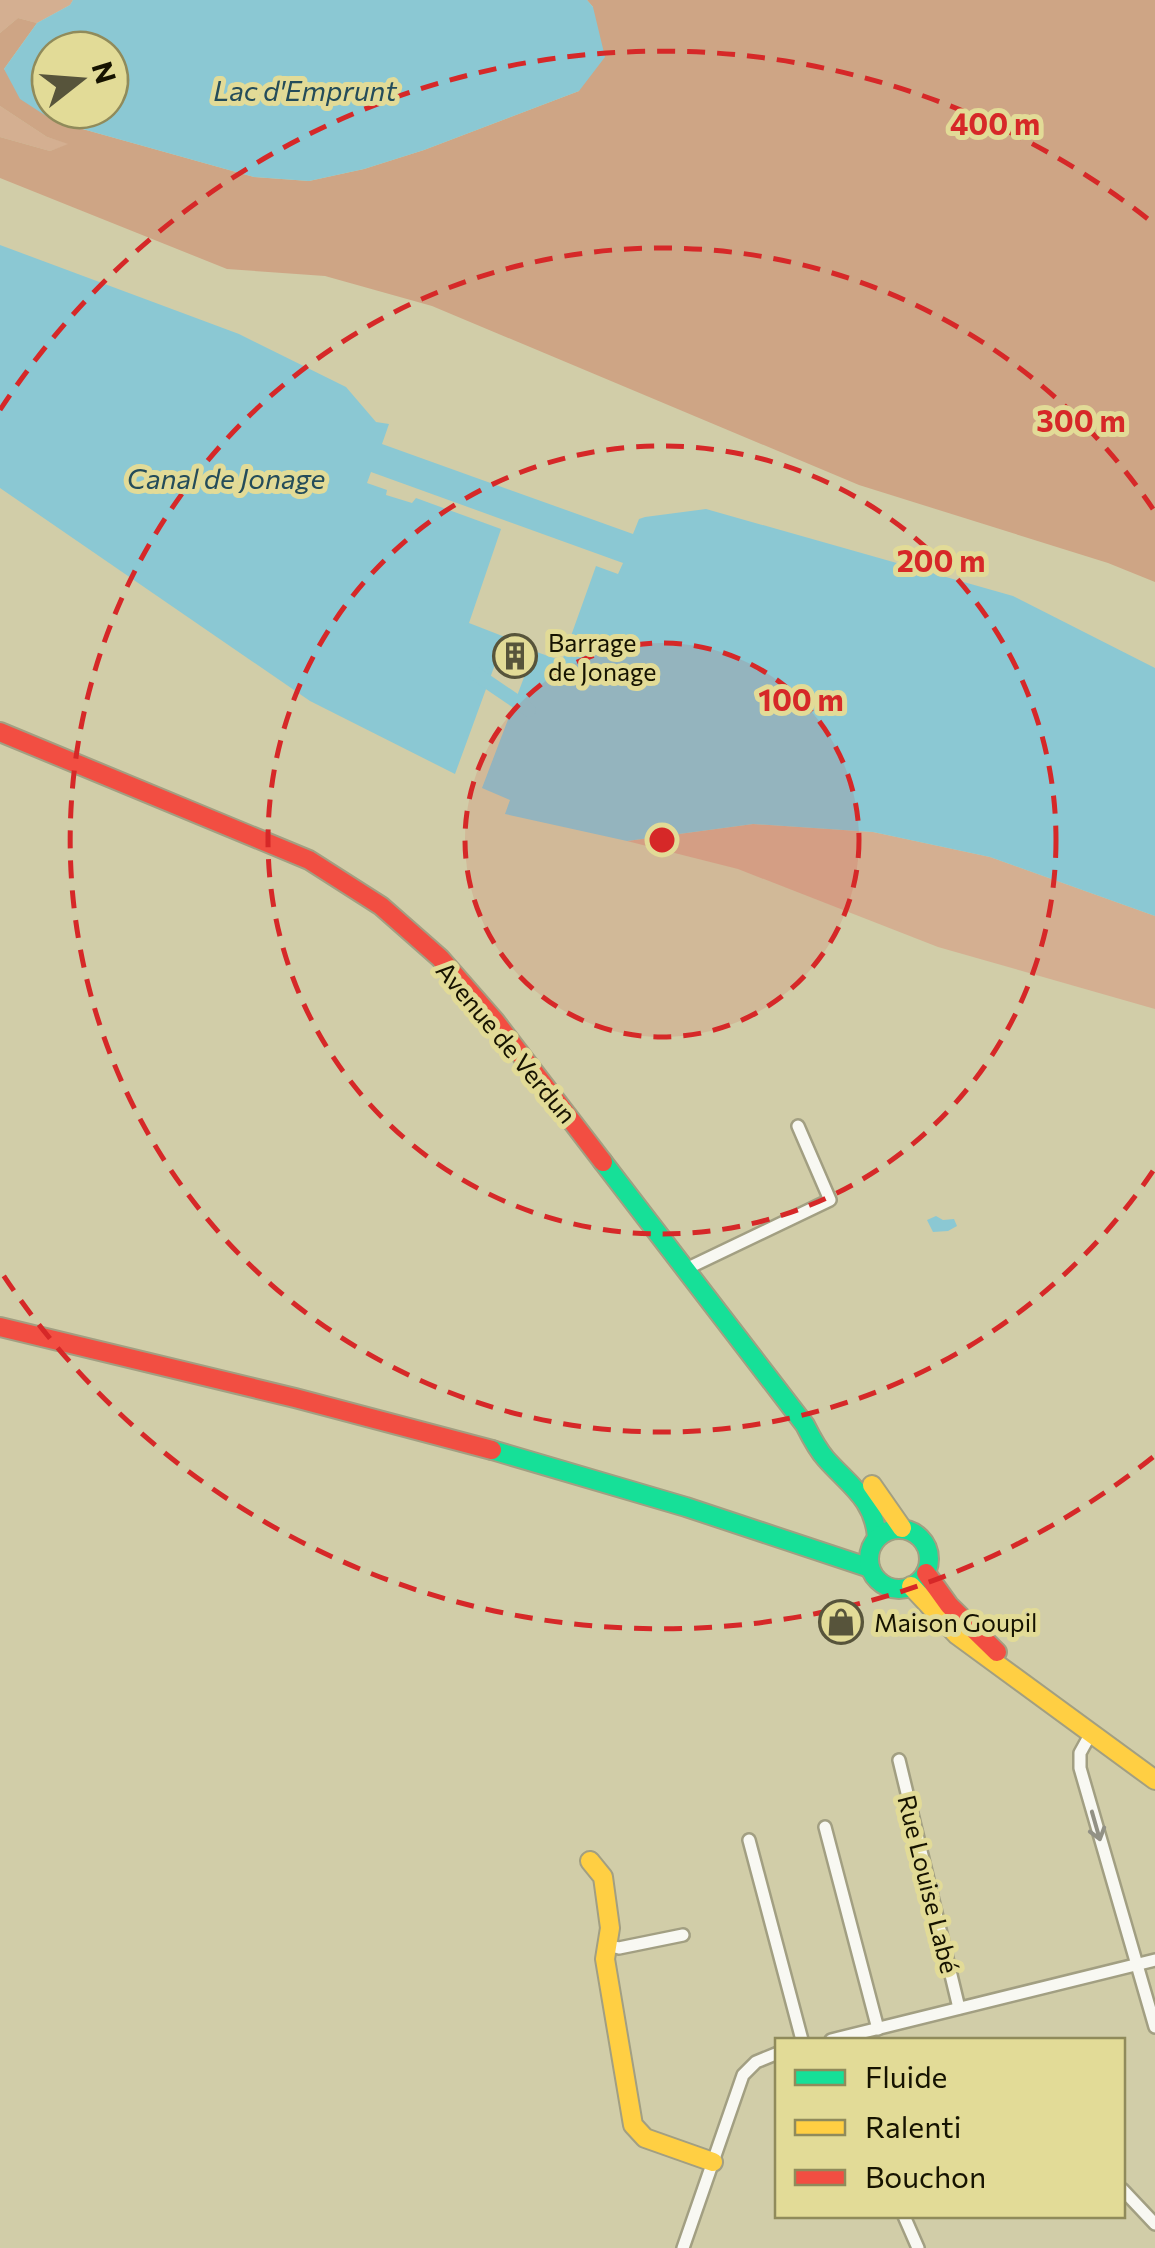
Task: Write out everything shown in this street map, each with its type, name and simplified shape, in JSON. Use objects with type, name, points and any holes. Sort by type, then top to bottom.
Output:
[{"type":"main road","name":"Avenue de Verdun","points":[[0,732],[309,860],[382,906],[440,958],[495,1021],[686,1268],[825,1458],[862,1490],[873,1507],[872,1552]]},
{"type":"main road","points":[[0,1327],[185,1370],[511,1455],[800,1544],[846,1554],[872,1552]]},
{"type":"main road","name":"Avenue de Verdun","points":[[804,1425],[874,1486],[902,1528]]},
{"type":"main road","points":[[902,1528],[918,1536],[926,1546],[926,1572],[911,1586],[886,1586],[872,1552],[886,1531],[902,1528]]},
{"type":"main road","points":[[926,1572],[938,1593],[966,1625],[1072,1720]]},
{"type":"main road","points":[[911,1586],[957,1635],[1155,1780]]},
{"type":"main road","points":[[590,1861],[603,1877],[610,1928],[605,1959],[634,2124],[645,2138],[713,2162]]},
{"type":"street","points":[[686,1268],[830,1200],[798,1126]]},
{"type":"street","points":[[1091,1734],[1080,1753],[1080,1768],[1155,2027]]},
{"type":"street","name":"Rue Louise Labé","points":[[898,1760],[959,2008]]},
{"type":"street","points":[[825,1827],[878,2029]]},
{"type":"street","points":[[749,1840],[801,2038]]},
{"type":"street","points":[[607,1944],[620,1948],[683,1935]]},
{"type":"street","points":[[840,2038],[1155,1960]]},
{"type":"street","points":[[683,2248],[743,2076],[756,2062],[775,2055]]},
{"type":"street","points":[[1125,2192],[1155,2224]]},
{"type":"street","points":[[905,2218],[918,2248]]},
{"type":"shaded area","points":[[0,0],[73,0],[37,23],[18,18],[0,33]]},
{"type":"shaded area","points":[[587,0],[1155,0],[1155,582],[1108,563],[859,485],[432,306],[325,276],[227,269],[0,178],[0,137],[50,151],[68,144],[36,130],[86,130],[254,177],[309,181],[364,169],[579,91],[593,7]]},
{"type":"shaded area","points":[[18,18],[37,23],[4,69],[30,96],[30,126],[0,106],[0,33]]},
{"type":"shaded area","points":[[0,106],[30,126],[30,130],[70,144],[50,151],[0,137]]},
{"type":"shaded area","points":[[753,824],[873,832],[990,857],[1155,916],[1155,1009],[938,947],[738,869],[627,841]]},
{"type":"water","name":"Lac d'Emprunt","points":[[73,0],[587,0],[593,7],[605,57],[579,91],[424,150],[309,181],[254,177],[86,130],[130,130],[130,30],[32,30]]},
{"type":"water","name":"Lac d'Emprunt","points":[[30,33],[30,105],[20,99],[4,69]]},
{"type":"water","points":[[0,245],[239,334],[346,387],[376,422],[389,424],[382,444],[633,534],[639,519],[706,509],[1013,596],[1155,668],[1155,916],[990,857],[873,832],[753,824],[627,841],[505,814],[510,800],[482,788],[534,651],[562,661],[596,566],[618,574],[623,563],[371,472],[367,483],[387,490],[386,495],[412,503],[416,498],[501,529],[469,623],[505,637],[455,774],[310,701],[0,488]]},
{"type":"water","points":[[936,1216],[954,1219],[957,1226],[933,1232],[927,1220]]},
{"type":"waterway","name":"Canal de Jonage","points":[[476,674],[529,710]]},
{"type":"traffic: fast","points":[[603,1162],[805,1425],[823,1455],[866,1502],[877,1537]]},
{"type":"traffic: fast","points":[[492,1450],[686,1507],[870,1568]]},
{"type":"traffic: fast","points":[[899,1529],[920,1538],[929,1559],[920,1580],[899,1589],[878,1580],[869,1559],[878,1538],[899,1529]]},
{"type":"traffic: slow","points":[[872,1485],[902,1528]]},
{"type":"traffic: slow","points":[[911,1586],[957,1635],[1155,1780]]},
{"type":"traffic: slow","points":[[590,1861],[603,1877],[610,1928],[605,1959],[633,2125],[645,2138],[713,2162]]},
{"type":"traffic: jam","points":[[0,732],[309,860],[381,906],[440,958],[495,1021],[603,1162]]},
{"type":"traffic: jam","points":[[0,1327],[492,1450]]},
{"type":"traffic: jam","points":[[926,1573],[949,1605],[997,1652]]},
{"type":"place","name":"Barrage de Jonage","points":[[515,656]]},
{"type":"place","name":"Maison Goupil","points":[[841,1622]]}]
